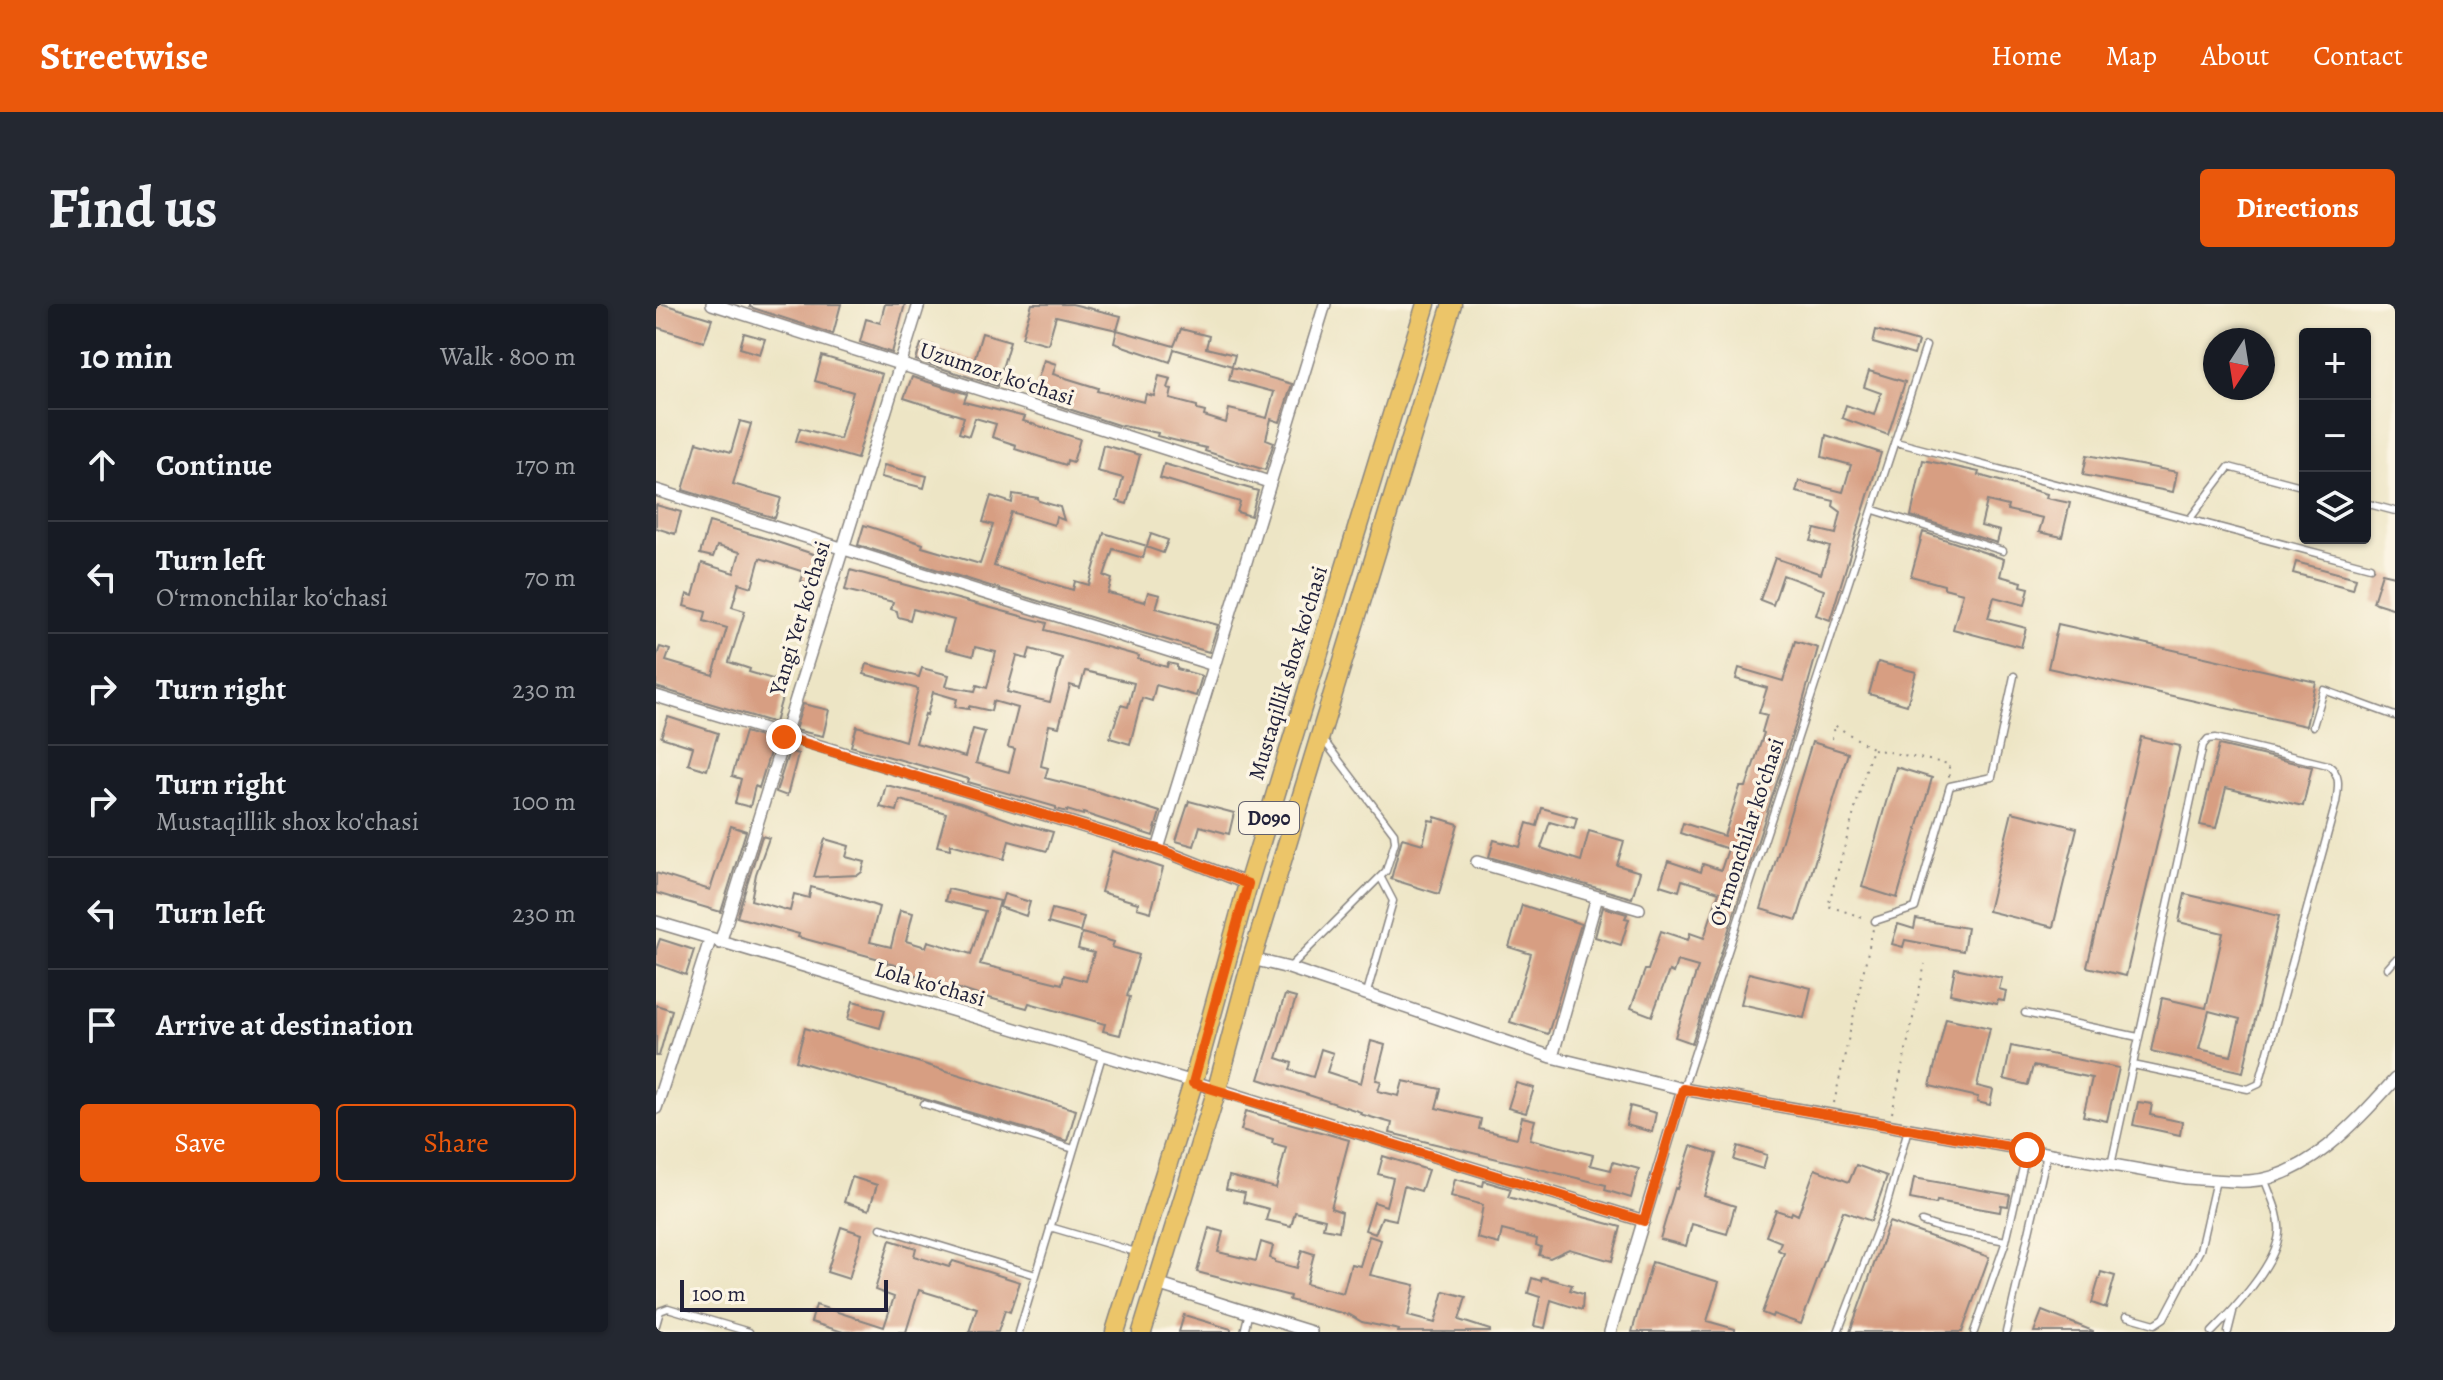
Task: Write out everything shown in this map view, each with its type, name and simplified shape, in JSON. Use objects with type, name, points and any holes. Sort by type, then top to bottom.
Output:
[{"type":"main road","name":"Mustaqillik shox ko'chasi","points":[[1115,1332],[1193,1083],[1248,884],[1426,304]]},
{"type":"main road","name":"D090","points":[[1142,1332],[1452,304]]},
{"type":"main road","points":[[1359,522],[1383,530]]},
{"type":"street","name":"Uzumzor koʻchasi","points":[[712,304],[1269,482]]},
{"type":"street","name":"Yangi Yer koʻchasi","points":[[656,1108],[784,737],[919,304]]},
{"type":"street","points":[[1158,849],[1325,304]]},
{"type":"street","points":[[656,490],[1214,665]]},
{"type":"street","points":[[656,696],[1158,849],[1248,884]]},
{"type":"street","points":[[1477,862],[1639,909]]},
{"type":"street","points":[[1552,1057],[1597,897]]},
{"type":"street","name":"Lola koʻchasi","points":[[656,922],[1217,1089],[1644,1221]]},
{"type":"street","points":[[1252,959],[1289,968],[1552,1057],[1683,1089],[2186,1178],[2250,1181],[2278,1175],[2313,1158],[2358,1120],[2395,1079]]},
{"type":"street","name":"Oʻrmonchilar koʻchasi","points":[[1610,1332],[1683,1089]]},
{"type":"street","points":[[1157,1284],[1311,1332]]},
{"type":"lane","name":"Oʻrmonchilar koʻchasi","points":[[1683,1089],[1926,346]]},
{"type":"lane","points":[[1896,442],[2370,567]]},
{"type":"lane","points":[[2189,520],[2229,467],[2299,485]]},
{"type":"lane","points":[[2371,505],[2395,511]]},
{"type":"lane","points":[[1874,510],[2003,551]]},
{"type":"lane","points":[[1875,921],[1915,908],[1950,786],[1992,777],[2014,676]]},
{"type":"lane","points":[[2313,726],[2324,690],[2395,716]]},
{"type":"lane","points":[[1289,968],[1381,878],[1395,842],[1394,833],[1320,736]]},
{"type":"lane","points":[[2111,1165],[2203,745],[2208,739],[2216,738],[2328,765],[2336,771],[2339,781],[2336,803],[2259,1084],[2248,1089],[2133,1065]]},
{"type":"lane","points":[[1366,996],[1393,901],[1381,878]]},
{"type":"lane","points":[[2388,968],[2395,960]]},
{"type":"lane","points":[[2025,1013],[2138,1037]]},
{"type":"lane","points":[[1019,1332],[1102,1056]]},
{"type":"lane","points":[[924,1104],[1074,1149]]},
{"type":"lane","points":[[1838,1332],[1886,1207],[1908,1129]]},
{"type":"lane","points":[[1974,1332],[2006,1241],[2027,1150]]},
{"type":"lane","points":[[2006,1332],[2047,1154]]},
{"type":"lane","points":[[2212,1332],[2234,1310],[2270,1260],[2277,1244],[2279,1222],[2264,1178]]},
{"type":"lane","points":[[2127,1316],[2155,1324],[2164,1318],[2200,1250],[2216,1180]]},
{"type":"lane","points":[[1922,1222],[2006,1241]]},
{"type":"lane","points":[[1050,1227],[1139,1254]]},
{"type":"lane","points":[[881,1228],[1036,1275]]},
{"type":"lane","points":[[657,1320],[660,1311],[668,1308],[749,1332]]},
{"type":"lane","points":[[2228,1332],[2234,1310]]},
{"type":"lane","points":[[1244,1332],[1249,1312]]},
{"type":"path","points":[[1832,739],[1834,725],[1872,748],[1949,764],[1950,786]]},
{"type":"path","points":[[1831,1116],[1875,921],[1828,906],[1872,748]]},
{"type":"path","points":[[1889,1126],[1925,964]]},
{"type":"building","points":[[656,304],[712,319],[704,342],[656,327]]},
{"type":"building","points":[[750,304],[841,304],[833,334],[750,307]]},
{"type":"building","points":[[885,304],[905,304],[892,353],[860,342],[866,319],[880,323]]},
{"type":"building","points":[[1032,304],[1072,304],[1121,316],[1117,330],[1056,316],[1048,344],[1022,337]]},
{"type":"building","points":[[1181,329],[1209,336],[1206,348],[1235,355],[1232,366],[1174,349],[1170,362],[1114,343],[1117,330],[1174,346]]},
{"type":"building","points":[[1876,330],[1918,342],[1914,355],[1873,343]]},
{"type":"building","points":[[744,333],[765,339],[760,354],[740,348]]},
{"type":"building","points":[[982,333],[1010,341],[997,386],[916,360],[924,343],[935,346],[934,349],[974,360]]},
{"type":"building","points":[[822,356],[882,374],[857,459],[796,441],[800,428],[840,439],[853,392],[815,381]]},
{"type":"building","points":[[1044,360],[1056,364],[1053,374],[1098,388],[1097,391],[1144,402],[1146,394],[1154,396],[1159,376],[1171,379],[1168,388],[1172,389],[1170,399],[1197,406],[1197,410],[1205,412],[1204,416],[1226,423],[1229,409],[1267,418],[1274,392],[1229,380],[1232,367],[1292,384],[1280,422],[1271,419],[1266,439],[1274,442],[1265,470],[1205,451],[1206,448],[1118,425],[1032,397]]},
{"type":"building","points":[[1869,371],[1905,382],[1888,435],[1842,418],[1846,405],[1874,415],[1881,393],[1864,387]]},
{"type":"building","points":[[912,377],[967,394],[964,402],[1025,417],[1023,421],[1080,439],[1073,462],[1067,460],[1066,465],[1015,449],[1016,445],[992,437],[996,424],[975,418],[969,436],[959,433],[964,417],[904,398]]},
{"type":"building","points":[[740,421],[751,424],[733,484],[781,498],[775,518],[683,490],[697,442],[731,452]]},
{"type":"building","points":[[1826,435],[1881,453],[1830,620],[1816,615],[1824,590],[1783,575],[1773,605],[1760,600],[1775,558],[1821,574],[1830,547],[1811,541],[1815,529],[1836,534],[1841,512],[1833,506],[1834,501],[1796,492],[1799,481],[1843,492],[1851,465],[1822,457]]},
{"type":"building","points":[[1103,445],[1140,455],[1127,504],[1117,501],[1123,478],[1097,471]]},
{"type":"building","points":[[2087,455],[2177,472],[2173,492],[2083,475]]},
{"type":"building","points":[[1923,460],[1979,472],[1978,475],[2070,503],[2062,537],[2039,532],[2043,518],[2007,510],[2008,506],[1987,501],[1981,526],[2000,531],[1997,543],[1911,516]]},
{"type":"building","points":[[1164,464],[1258,491],[1251,516],[1237,512],[1240,502],[1160,478]]},
{"type":"building","points":[[884,465],[927,476],[924,488],[881,477]]},
{"type":"building","points":[[1013,494],[1038,498],[1060,507],[1064,520],[1056,517],[1054,525],[1011,512],[994,566],[1073,590],[1075,581],[1089,585],[1104,533],[1147,546],[1151,534],[1168,540],[1163,553],[1146,547],[1143,558],[1113,549],[1104,576],[1112,579],[1108,593],[1145,602],[1148,592],[1160,595],[1156,608],[1218,625],[1209,652],[858,545],[864,525],[980,564],[993,525],[983,522],[991,496],[1012,503]]},
{"type":"building","points":[[656,505],[681,512],[675,534],[656,528]]},
{"type":"building","points":[[709,522],[828,559],[819,587],[801,581],[804,572],[760,558],[752,587],[739,583],[732,607],[745,611],[729,662],[750,669],[749,672],[786,683],[775,723],[656,687],[656,658],[660,647],[670,650],[666,661],[713,675],[727,628],[704,621],[706,612],[684,606],[687,594],[693,596],[702,563],[734,573],[740,552],[717,546],[713,557],[700,554]]},
{"type":"building","points":[[1923,532],[2004,559],[2000,576],[2022,582],[2021,586],[2029,588],[2025,605],[1994,597],[1988,618],[2026,628],[2021,647],[1953,629],[1963,593],[1911,576]]},
{"type":"building","points":[[2296,562],[2356,578],[2353,589],[2293,573]]},
{"type":"building","points":[[850,570],[1047,623],[1045,630],[1139,656],[1138,659],[1167,667],[1168,663],[1177,665],[1177,669],[1202,676],[1196,696],[1156,685],[1152,701],[1142,698],[1130,744],[1110,738],[1121,705],[1128,707],[1134,683],[1085,671],[1080,688],[1070,685],[1059,727],[1049,725],[1041,766],[1048,768],[1045,778],[1160,812],[1153,836],[851,746],[857,726],[905,741],[918,689],[864,674],[867,664],[919,677],[922,668],[949,675],[946,686],[975,691],[977,685],[987,688],[996,652],[975,647],[973,656],[946,649],[954,620],[913,609],[910,620],[898,617],[897,611],[891,609],[893,602],[845,590]],"holes":[[[1030,649],[1062,658],[1050,702],[1007,692],[1017,656],[1027,659]],[[933,692],[957,699],[955,707],[969,709],[969,706],[991,711],[993,701],[1018,708],[1008,747],[1015,749],[1009,772],[976,763],[985,732],[973,729],[965,757],[916,743]]]},
{"type":"building","points":[[2382,573],[2395,576],[2395,609],[2373,602]]},
{"type":"building","points":[[2058,624],[2316,682],[2306,726],[2048,668]]},
{"type":"building","points":[[1795,641],[1818,648],[1692,1043],[1675,1037],[1698,967],[1677,961],[1673,973],[1669,971],[1652,1016],[1631,1008],[1661,931],[1688,940],[1690,933],[1704,938],[1719,892],[1682,880],[1679,891],[1660,885],[1668,861],[1701,872],[1703,864],[1721,870],[1728,849],[1680,833],[1683,823],[1724,836],[1740,787],[1746,787],[1767,715],[1759,713],[1767,688],[1736,679],[1739,668],[1783,681]]},
{"type":"building","points":[[1878,662],[1916,672],[1907,705],[1869,694]]},
{"type":"building","points":[[803,704],[829,710],[823,736],[795,730]]},
{"type":"building","points":[[668,717],[718,733],[707,770],[688,764],[693,747],[661,737]]},
{"type":"building","points":[[745,732],[770,740],[769,745],[772,746],[759,788],[755,786],[750,807],[735,803],[741,779],[732,776]]},
{"type":"building","points":[[2141,737],[2180,746],[2126,976],[2087,967]]},
{"type":"building","points":[[1812,742],[1848,753],[1797,920],[1761,909]]},
{"type":"building","points":[[2219,745],[2312,767],[2303,806],[2226,788],[2216,828],[2200,825]]},
{"type":"building","points":[[789,751],[798,754],[787,796],[776,792]]},
{"type":"building","points":[[1896,767],[1932,778],[1897,898],[1862,887]]},
{"type":"building","points":[[886,785],[961,803],[1053,832],[1047,851],[1009,841],[1004,859],[951,844],[950,849],[937,846],[946,813],[900,800],[897,811],[880,807]]},
{"type":"building","points":[[1189,801],[1234,813],[1229,834],[1200,826],[1194,846],[1176,841]]},
{"type":"building","points":[[1542,808],[1577,818],[1574,829],[1550,822],[1541,848],[1581,861],[1589,831],[1624,841],[1617,865],[1640,872],[1632,898],[1489,857],[1494,840],[1520,847],[1527,823],[1537,826]]},
{"type":"building","points":[[2012,812],[2077,828],[2053,927],[1988,911]]},
{"type":"building","points":[[1435,817],[1458,824],[1439,894],[1391,879],[1402,838],[1423,844],[1429,820],[1434,821]]},
{"type":"building","points":[[731,826],[746,831],[721,912],[656,893],[656,873],[710,890]]},
{"type":"building","points":[[762,836],[769,838],[756,874],[751,900],[790,911],[794,894],[809,898],[811,887],[879,907],[870,942],[891,947],[900,910],[913,913],[906,941],[926,947],[928,941],[971,954],[985,911],[945,901],[948,889],[1000,901],[980,964],[1062,984],[1064,975],[1086,981],[1094,953],[1078,949],[1082,933],[1114,942],[1112,947],[1139,955],[1120,1035],[1103,1031],[1105,1024],[1029,1003],[1027,1008],[978,995],[909,973],[910,969],[887,961],[737,917]]},
{"type":"building","points":[[825,839],[849,846],[846,857],[865,862],[862,872],[858,875],[814,877]]},
{"type":"building","points":[[1112,851],[1163,868],[1151,912],[1137,908],[1138,903],[1101,892]]},
{"type":"building","points":[[1004,894],[1030,902],[1026,916],[1000,907]]},
{"type":"building","points":[[2185,894],[2279,916],[2243,1072],[2151,1051],[2162,998],[2206,1008],[2223,933],[2179,922]],"holes":[[[2209,1011],[2240,1019],[2231,1056],[2199,1049]]]},
{"type":"building","points":[[1522,905],[1581,924],[1548,1034],[1510,1022],[1531,954],[1509,947]]},
{"type":"building","points":[[1603,907],[1627,914],[1625,918],[1629,919],[1621,945],[1595,937]]},
{"type":"building","points":[[1052,909],[1084,917],[1080,932],[1048,923]]},
{"type":"building","points":[[1916,919],[1967,928],[1963,951],[1905,940],[1903,947],[1892,944],[1898,924],[1914,929]]},
{"type":"building","points":[[660,939],[694,950],[686,975],[656,964]]},
{"type":"building","points":[[1955,968],[2002,978],[1999,989],[2006,991],[2004,1001],[1998,1000],[1997,1004],[1950,994]]},
{"type":"building","points":[[1749,973],[1811,988],[1804,1018],[1741,1004]]},
{"type":"building","points":[[1285,995],[1296,998],[1277,1058],[1292,1063],[1290,1070],[1313,1077],[1321,1049],[1333,1053],[1327,1072],[1361,1083],[1371,1041],[1385,1045],[1376,1080],[1381,1081],[1378,1091],[1399,1096],[1403,1081],[1441,1089],[1436,1108],[1481,1119],[1479,1129],[1517,1138],[1522,1117],[1535,1120],[1530,1139],[1593,1155],[1590,1165],[1611,1170],[1613,1162],[1639,1169],[1631,1198],[1605,1190],[1606,1185],[1390,1133],[1392,1123],[1259,1079]]},
{"type":"building","points":[[853,1001],[885,1010],[880,1028],[848,1019]]},
{"type":"building","points":[[656,1005],[672,1010],[659,1056],[656,1056]]},
{"type":"building","points":[[1946,1018],[1990,1028],[1977,1086],[1993,1090],[1990,1105],[1977,1102],[1978,1097],[1930,1086]]},
{"type":"building","points":[[805,1028],[1076,1110],[1067,1141],[796,1061]]},
{"type":"building","points":[[2011,1046],[2119,1068],[2107,1121],[2083,1116],[2092,1078],[2033,1066],[2028,1085],[2004,1079]]},
{"type":"building","points":[[1516,1083],[1534,1088],[1526,1113],[1508,1108]]},
{"type":"building","points":[[2138,1102],[2152,1104],[2150,1115],[2182,1122],[2180,1135],[2133,1125]]},
{"type":"building","points":[[1630,1106],[1656,1113],[1652,1132],[1626,1125]]},
{"type":"building","points":[[1246,1111],[1349,1140],[1331,1208],[1342,1212],[1339,1231],[1323,1228],[1325,1219],[1295,1212],[1291,1226],[1266,1220],[1269,1209],[1243,1202],[1245,1193],[1226,1189],[1229,1176],[1276,1188],[1286,1147],[1272,1143],[1273,1139],[1241,1130]]},
{"type":"building","points":[[1691,1146],[1717,1154],[1704,1196],[1735,1206],[1727,1234],[1692,1224],[1686,1246],[1660,1239]]},
{"type":"building","points":[[1738,1146],[1767,1155],[1763,1169],[1734,1160]]},
{"type":"building","points":[[1383,1156],[1428,1170],[1421,1191],[1404,1186],[1396,1220],[1382,1217],[1375,1234],[1365,1230],[1374,1202],[1386,1206],[1393,1178],[1378,1174]]},
{"type":"building","points":[[1856,1165],[1887,1176],[1871,1221],[1843,1211],[1801,1324],[1762,1313],[1784,1253],[1778,1250],[1781,1242],[1766,1236],[1776,1210],[1798,1215],[1815,1169],[1849,1182]]},
{"type":"building","points":[[852,1177],[877,1185],[869,1210],[844,1202]]},
{"type":"building","points":[[1914,1178],[2010,1195],[2008,1206],[2001,1205],[2000,1212],[1910,1199]]},
{"type":"building","points":[[1455,1179],[1483,1186],[1484,1181],[1511,1189],[1508,1197],[1621,1227],[1612,1261],[1569,1249],[1550,1258],[1539,1255],[1541,1247],[1536,1245],[1537,1239],[1502,1230],[1499,1244],[1477,1238],[1483,1205],[1451,1196]]},
{"type":"building","points":[[1889,1222],[1989,1257],[1962,1332],[1850,1332]]},
{"type":"building","points":[[841,1227],[862,1234],[849,1279],[827,1272]]},
{"type":"building","points":[[1209,1228],[1223,1232],[1218,1252],[1256,1261],[1261,1242],[1273,1246],[1270,1258],[1275,1262],[1297,1268],[1302,1250],[1314,1254],[1306,1284],[1343,1293],[1351,1264],[1360,1266],[1369,1236],[1381,1240],[1370,1275],[1415,1285],[1408,1316],[1435,1323],[1444,1291],[1466,1297],[1459,1320],[1490,1332],[1398,1332],[1362,1322],[1350,1315],[1289,1300],[1290,1296],[1197,1272]]},
{"type":"building","points":[[890,1240],[916,1248],[914,1256],[949,1267],[953,1261],[1020,1282],[1010,1312],[1005,1310],[998,1332],[969,1332],[977,1308],[919,1290],[906,1332],[843,1332],[811,1322],[816,1305],[884,1327],[894,1297],[875,1290]]},
{"type":"building","points":[[1652,1262],[1719,1282],[1707,1321],[1735,1329],[1735,1332],[1632,1332]]},
{"type":"building","points":[[2101,1272],[2115,1276],[2106,1308],[2092,1303]]},
{"type":"building","points":[[1542,1277],[1572,1285],[1570,1290],[1583,1294],[1582,1310],[1551,1300],[1545,1328],[1534,1326],[1540,1297],[1528,1293],[1532,1278],[1541,1281]]},
{"type":"building","points":[[2042,1311],[2093,1331],[2093,1332],[2034,1332]]},
{"type":"building","points":[[1184,1315],[1231,1329],[1231,1332],[1179,1332]]},
{"type":"route","points":[[784,737],[1158,849],[1248,884],[1193,1083],[1644,1221],[1683,1089],[2027,1150]]}]
